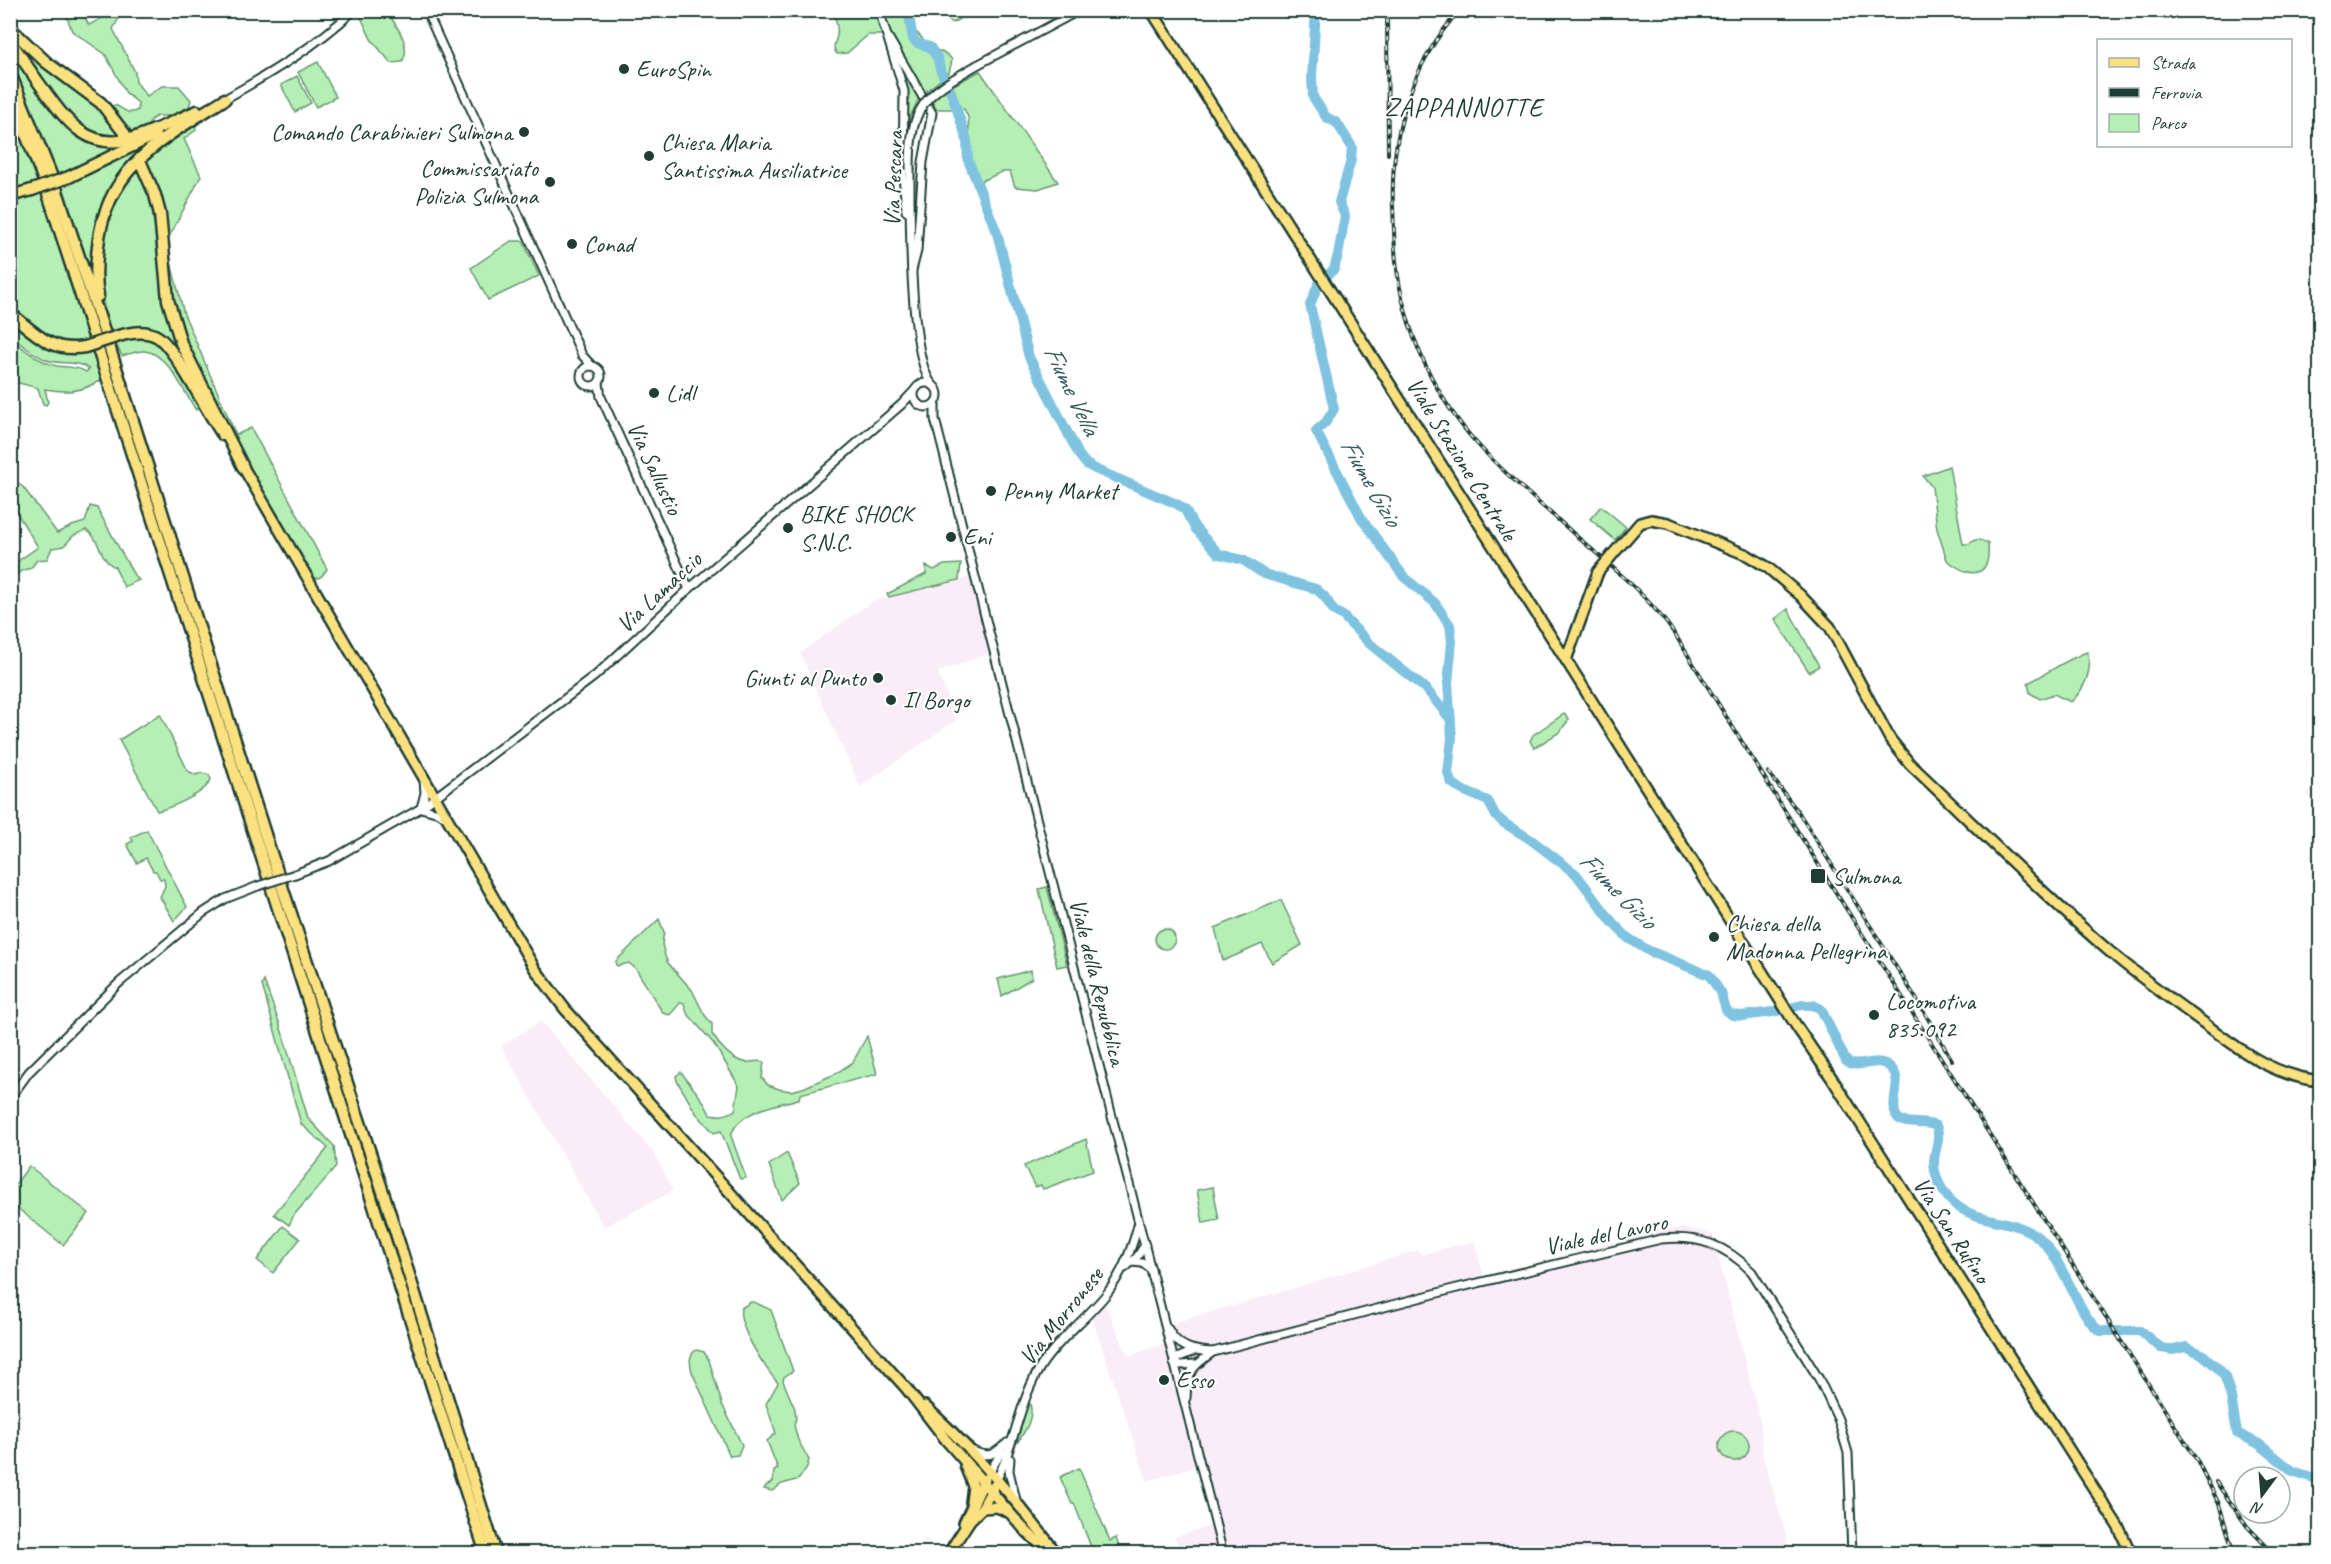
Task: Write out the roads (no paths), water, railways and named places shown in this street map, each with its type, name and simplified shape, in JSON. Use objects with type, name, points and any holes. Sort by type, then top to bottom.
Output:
[{"type":"highway","points":[[10,28],[37,55],[101,103],[124,134]]},
{"type":"highway","points":[[10,40],[69,123],[85,134],[102,141],[112,142],[134,138],[225,99]]},
{"type":"highway","points":[[10,74],[54,182],[110,349],[386,1201],[496,1554]]},
{"type":"highway","points":[[10,94],[36,159],[227,744],[486,1554]]},
{"type":"highway","points":[[10,196],[69,177],[225,99]]},
{"type":"highway","points":[[110,349],[96,284],[102,218],[110,198],[124,175],[143,154],[225,99]]},
{"type":"highway","points":[[10,108],[36,159]]},
{"type":"highway","points":[[141,163],[155,195],[160,214],[168,300],[181,343],[243,467]]},
{"type":"highway","points":[[10,313],[47,342],[67,348],[85,347],[139,332],[148,333],[166,344],[243,467]]},
{"type":"main road","name":"Viale Stazione Centrale","points":[[1151,10],[1737,931]]},
{"type":"main road","points":[[243,467],[535,969],[565,1009],[906,1388],[960,1456],[969,1473],[973,1486],[969,1512]]},
{"type":"main road","points":[[1566,660],[1598,572],[1640,523],[1651,520],[1678,527],[1747,555],[1767,567],[1800,595],[1830,627],[1890,739],[1910,764],[2109,951],[2246,1054],[2276,1071],[2303,1079],[2320,1081]]},
{"type":"main road","name":"Via San Rufino","points":[[1737,931],[2113,1519],[2131,1554]]},
{"type":"main road","points":[[906,1388],[953,1433],[986,1478],[992,1491],[1050,1554]]},
{"type":"main road","points":[[960,1456],[986,1478],[996,1481],[1057,1554]]},
{"type":"main road","points":[[948,1554],[986,1478]]},
{"type":"main road","points":[[958,1536],[982,1508],[996,1481]]},
{"type":"main road","points":[[982,1508],[997,1507],[1011,1513]]},
{"type":"street","points":[[225,99],[287,62],[324,36],[354,10]]},
{"type":"street","points":[[426,10],[582,355],[592,366]]},
{"type":"street","points":[[879,10],[903,91],[903,176],[905,207],[910,222]]},
{"type":"street","name":"Via Pescara","points":[[932,384],[923,370],[916,328],[910,222],[912,133],[923,103],[938,88],[1080,10]]},
{"type":"street","points":[[888,38],[932,113],[923,162],[916,259],[912,270]]},
{"type":"street","points":[[581,371],[586,367],[598,368],[601,373],[599,383],[590,387],[581,381],[581,371],[582,355]]},
{"type":"street","name":"Via Pescara","points":[[916,388],[923,370]]},
{"type":"street","name":"Via Sallustio","points":[[599,383],[601,397],[689,589]]},
{"type":"street","points":[[902,404],[921,405],[935,403],[938,393],[932,384],[924,383],[916,388],[915,398],[921,405]]},
{"type":"street","name":"Via Sallustio","points":[[590,387],[601,397]]},
{"type":"street","name":"Via Lamaccio","points":[[10,1098],[29,1072],[119,983],[203,913],[225,899],[329,861],[422,808],[612,662],[689,589],[902,404],[916,388]]},
{"type":"street","name":"Viale della Repubblica","points":[[935,403],[935,419],[1223,1554]]},
{"type":"street","name":"Viale della Repubblica","points":[[921,405],[935,419]]},
{"type":"street","points":[[424,780],[425,793],[422,808],[446,817]]},
{"type":"street","name":"Via Morronese","points":[[1122,1271],[1139,1223]]},
{"type":"street","name":"Viale del Lavoro","points":[[1213,1352],[1453,1289],[1661,1239],[1691,1238],[1709,1242],[1738,1258],[1752,1272],[1832,1403],[1848,1453],[1852,1554]]},
{"type":"street","name":"Via Morronese","points":[[1130,1252],[1137,1245],[1145,1245]]},
{"type":"street","name":"Via Morronese","points":[[996,1481],[1006,1462],[1009,1445],[1032,1383],[1042,1364],[1098,1304],[1145,1245]]},
{"type":"street","name":"Via Morronese","points":[[1132,1262],[1142,1263],[1151,1269]]},
{"type":"street","points":[[1164,1321],[1175,1340],[1183,1347],[1196,1351]]},
{"type":"street","points":[[1174,1363],[1185,1353],[1213,1352]]},
{"type":"street","points":[[1185,1404],[1186,1382],[1190,1370],[1213,1352]]},
{"type":"street","points":[[1174,1363],[1181,1365],[1197,1363]]},
{"type":"street","points":[[953,1433],[974,1452],[985,1456],[993,1455],[1009,1445]]},
{"type":"street","name":"Via Morronese","points":[[986,1478],[1009,1445]]},
{"type":"street","name":"Via Morronese","points":[[1009,1445],[1009,1471],[1018,1506]]},
{"type":"waterway","name":"Fiume Vella","points":[[908,10],[913,39],[917,43],[930,47],[938,59],[940,69],[951,92],[967,140],[968,160],[997,233],[1029,357],[1079,455],[1086,464],[1097,470],[1177,504],[1185,510],[1195,528],[1219,554],[1243,560],[1264,574],[1316,589],[1334,611],[1343,616],[1370,644],[1427,690],[1451,720]]},
{"type":"waterway","name":"Fiume Gizio","points":[[1316,10],[1313,97],[1326,117],[1337,123],[1352,147],[1351,160],[1339,202],[1345,216],[1338,255],[1334,269],[1318,285],[1310,305],[1334,409],[1326,422],[1316,431],[1362,519],[1404,577],[1435,603],[1450,625],[1452,642],[1448,683],[1452,738],[1448,773],[1451,782],[1462,790],[1488,801],[1496,816],[1504,823],[1530,839],[1576,874],[1613,923],[1628,938],[1649,951],[1709,975],[1721,993],[1726,1010],[1732,1015],[1773,1012],[1802,1005],[1813,1005],[1821,1009],[1846,1061],[1851,1064],[1879,1062],[1890,1067],[1894,1072],[1897,1083],[1894,1106],[1897,1117],[1906,1122],[1936,1126],[1938,1130],[1934,1157],[1936,1174],[1942,1189],[1953,1203],[1964,1211],[2016,1226],[2040,1239],[2057,1260],[2085,1314],[2100,1331],[2140,1331],[2161,1348],[2173,1350],[2186,1347],[2202,1354],[2225,1377],[2237,1433],[2259,1444],[2293,1471],[2320,1480]]},
{"type":"railway","points":[[1387,10],[1388,154]]},
{"type":"railway","points":[[1460,10],[1428,53],[1416,77],[1400,127],[1395,154],[1393,207],[1396,261],[1406,312],[1424,362],[1449,408],[1481,448],[1503,471],[1629,582],[1676,636],[1838,896],[2198,1462],[2219,1504],[2234,1554]]},
{"type":"railway","points":[[1768,772],[1799,813],[1917,1000],[1952,1060]]},
{"type":"railway","points":[[2216,1482],[2247,1526],[2274,1554]]},
{"type":"place","name":"EuroSpin","points":[[624,69]]},
{"type":"place","name":"Comando Carabinieri Sulmona","points":[[524,132]]},
{"type":"place","name":"Chiesa Maria Santissima Ausiliatrice","points":[[649,156]]},
{"type":"place","name":"Commissariato Polizia Sulmona","points":[[550,182]]},
{"type":"place","name":"Conad","points":[[572,244]]},
{"type":"place","name":"Lidl","points":[[654,393]]},
{"type":"place","name":"Penny Market","points":[[991,491]]},
{"type":"place","name":"BIKE SHOCK S.N.C.","points":[[788,528]]},
{"type":"place","name":"Eni","points":[[951,537]]},
{"type":"place","name":"Giunti al Punto","points":[[878,678]]},
{"type":"place","name":"Il Borgo","points":[[891,700]]},
{"type":"place","name":"Sulmona","points":[[1818,876]]},
{"type":"place","name":"Chiesa della Madonna Pellegrina","points":[[1714,937]]},
{"type":"place","name":"Locomotiva 835.092","points":[[1874,1015]]},
{"type":"place","name":"Esso","points":[[1164,1380]]},
{"type":"district","name":"ZAPPANNOTTE","points":[[1464,107]]}]
